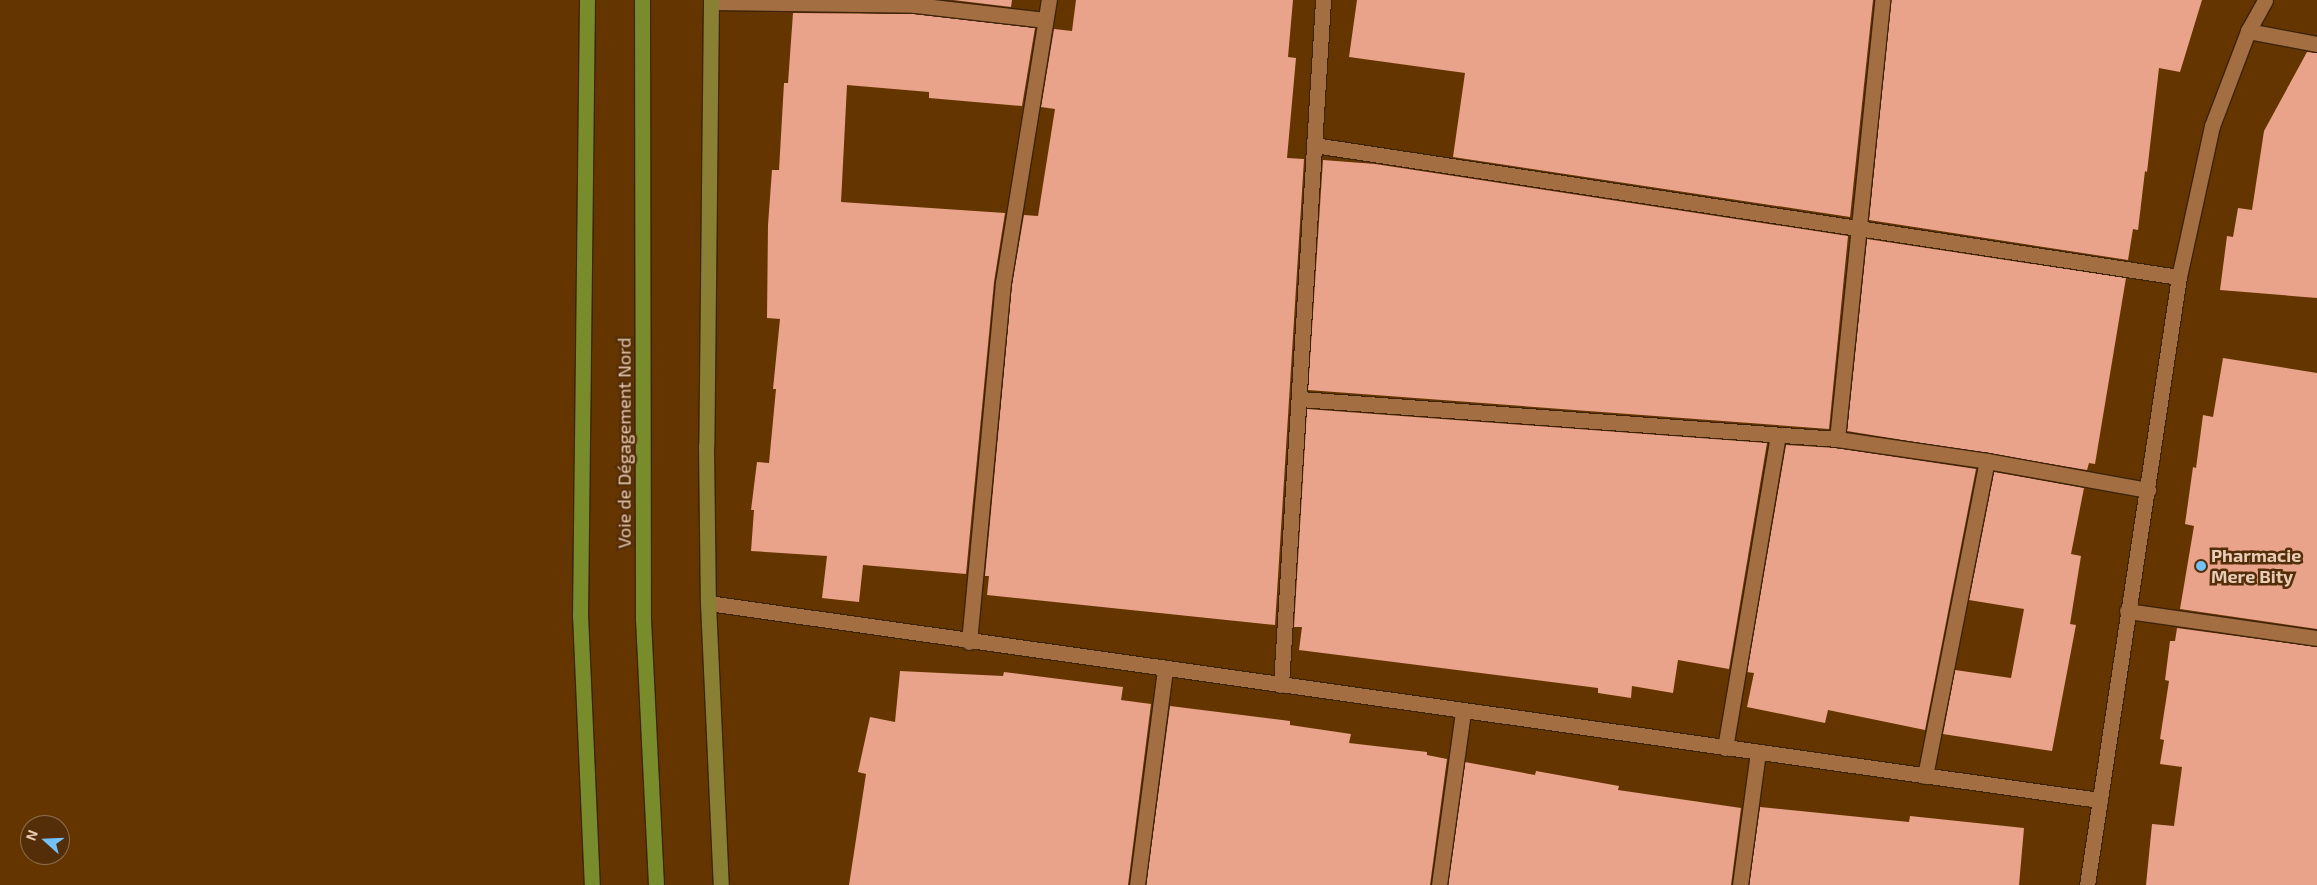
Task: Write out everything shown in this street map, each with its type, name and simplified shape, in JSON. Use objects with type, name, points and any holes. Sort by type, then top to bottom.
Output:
[{"type":"highway","points":[[587,0],[580,614],[592,885]]},
{"type":"highway","name":"Voie de Dégagement Nord","points":[[642,0],[643,619],[656,885]]},
{"type":"main road","points":[[711,1],[706,333],[708,603],[721,885]]},
{"type":"street","points":[[969,642],[1003,283],[1049,0]]},
{"type":"street","points":[[1280,685],[1300,399],[1323,0]]},
{"type":"street","points":[[1837,439],[1882,0]]},
{"type":"street","points":[[2087,885],[2179,277],[2212,126],[2248,31],[2264,0]]},
{"type":"street","points":[[711,1],[915,5],[1045,20]]},
{"type":"street","points":[[2248,31],[2317,44]]},
{"type":"street","points":[[1314,145],[2179,277]]},
{"type":"street","points":[[1300,399],[1837,439],[1987,460],[2148,490]]},
{"type":"street","points":[[1725,748],[1778,435]]},
{"type":"street","points":[[1925,776],[1987,460]]},
{"type":"street","points":[[708,603],[969,642],[2100,800]]},
{"type":"street","points":[[2127,611],[2317,638]]},
{"type":"street","points":[[1137,885],[1165,668]]},
{"type":"street","points":[[1438,885],[1464,711]]},
{"type":"street","points":[[1740,885],[1758,752]]},
{"type":"building","points":[[953,0],[1012,0],[1011,7]]},
{"type":"building","points":[[1076,0],[1293,0],[1288,57],[1296,58],[1287,158],[1304,159],[1275,625],[987,595],[989,576],[985,576],[1012,284],[1024,215],[1038,216],[1055,109],[1041,107],[1054,29],[1072,31]]},
{"type":"building","points":[[1357,0],[1873,0],[1850,217],[1453,157],[1465,73],[1349,57]]},
{"type":"building","points":[[1891,0],[2202,0],[2180,72],[2159,68],[2138,230],[2133,229],[2128,260],[1869,220]]},
{"type":"building","points":[[793,13],[914,14],[1035,28],[1022,106],[929,98],[929,92],[847,85],[841,202],[1005,213],[994,282],[966,574],[863,565],[859,602],[822,598],[827,556],[751,551],[754,510],[751,510],[757,462],[769,463],[776,389],[773,389],[780,319],[767,318],[768,225],[772,170],[779,170],[784,83],[788,83]]},
{"type":"building","points":[[2307,52],[2317,53],[2317,298],[2220,290],[2227,236],[2233,237],[2238,208],[2252,210],[2264,131]]},
{"type":"building","points":[[1323,160],[1375,164],[1848,236],[1829,429],[1308,390]]},
{"type":"building","points":[[1867,239],[2126,278],[2095,464],[2089,463],[2087,470],[1847,431]]},
{"type":"building","points":[[2223,358],[2317,373],[2317,629],[2180,609],[2194,526],[2185,524],[2193,467],[2196,468],[2203,415],[2213,417]]},
{"type":"building","points":[[1307,409],[1767,443],[1729,669],[1678,660],[1673,693],[1632,686],[1631,698],[1598,693],[1598,688],[1299,650],[1302,627],[1294,627]]},
{"type":"building","points":[[1786,445],[1836,448],[1976,469],[1925,730],[1828,710],[1825,723],[1747,707],[1754,673],[1747,672]]},
{"type":"building","points":[[1994,472],[2084,488],[2071,554],[2081,556],[2070,624],[2076,625],[2052,751],[1943,734],[1955,670],[2011,678],[2024,609],[1969,600]]},
{"type":"building","points":[[2177,628],[2317,647],[2317,885],[2146,885],[2152,824],[2174,826],[2182,767],[2160,764],[2164,740],[2160,739],[2169,681],[2165,680],[2170,641],[2175,641]]},
{"type":"building","points":[[900,671],[1003,676],[1004,672],[1123,687],[1121,700],[1151,704],[1128,885],[849,885],[866,774],[858,772],[870,717],[895,722]]},
{"type":"building","points":[[1170,706],[1290,721],[1290,725],[1351,734],[1349,743],[1427,752],[1427,755],[1447,759],[1430,885],[1146,885]]},
{"type":"building","points":[[1465,762],[1535,775],[1536,771],[1619,786],[1618,790],[1741,808],[1731,885],[1448,885]]},
{"type":"building","points":[[1760,807],[1909,822],[1910,816],[2024,828],[2019,885],[1749,885]]},
{"type":"place","name":"Pharmacie Mere Bity","points":[[2201,566]]}]
